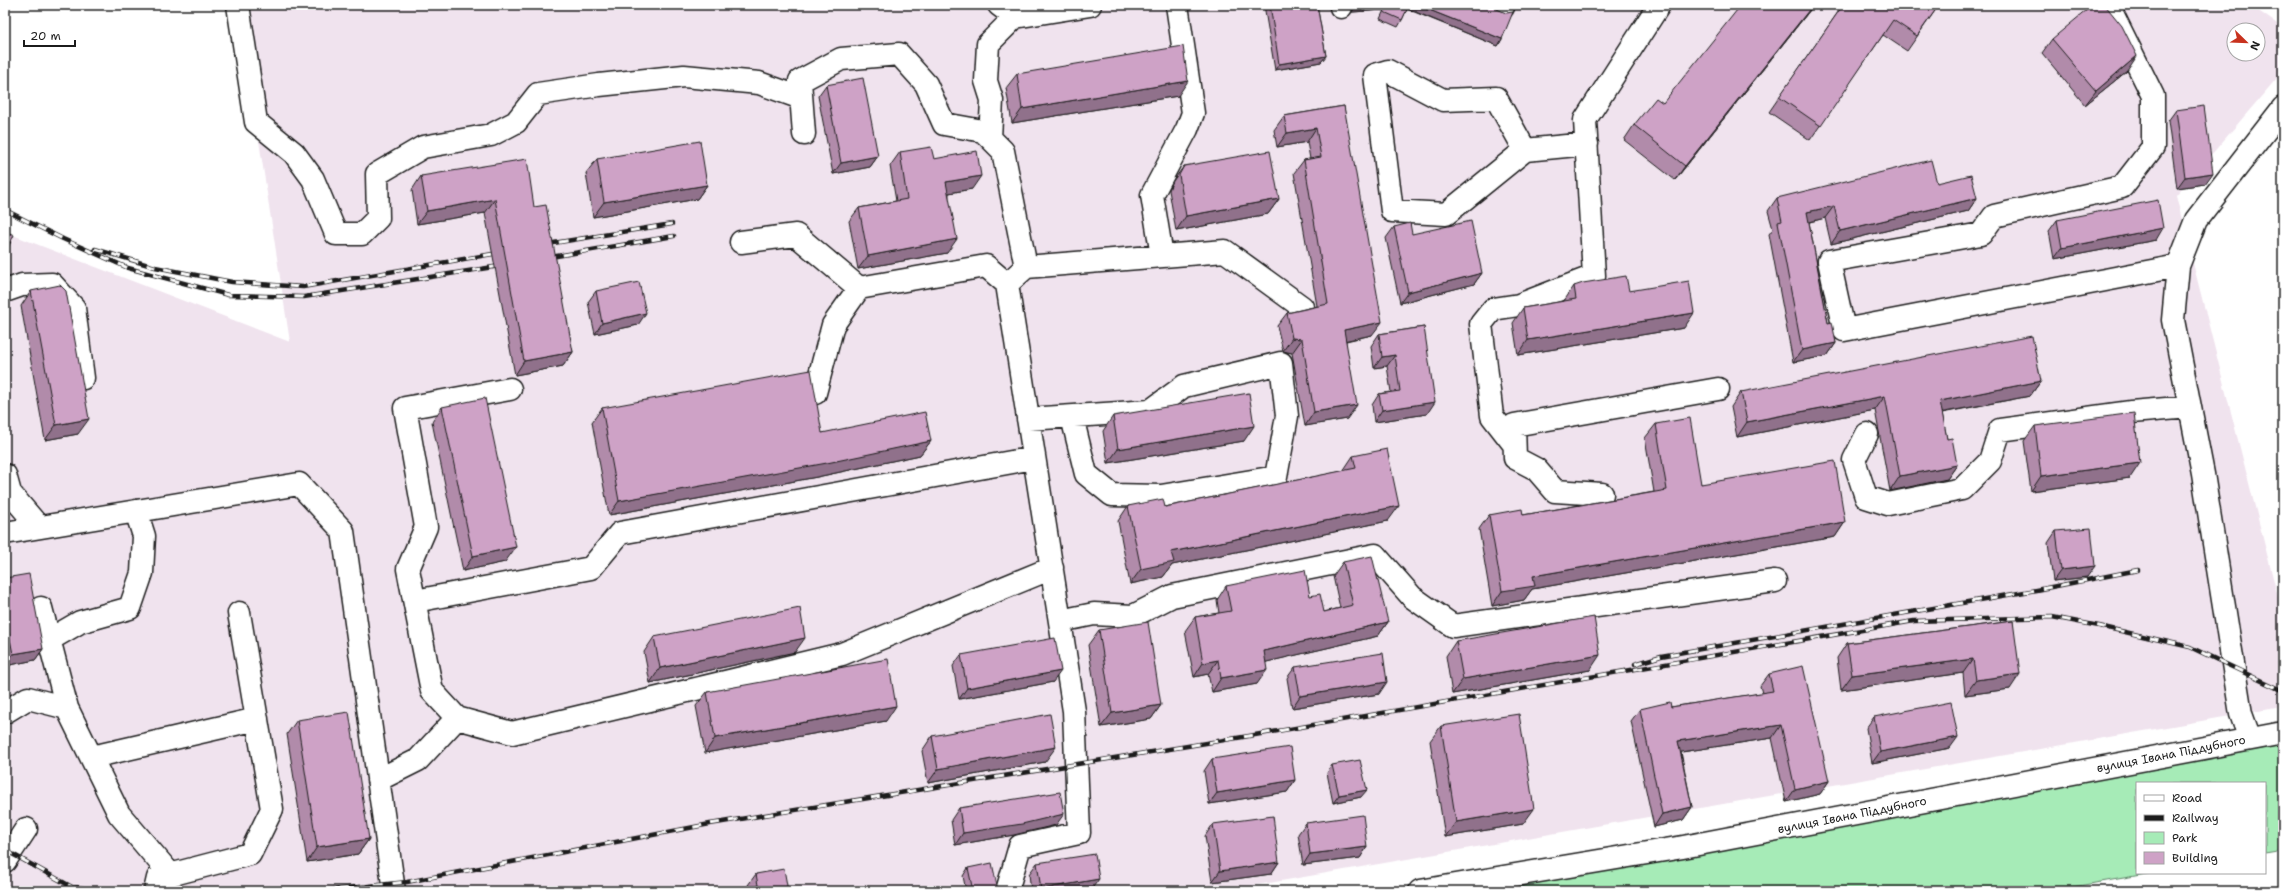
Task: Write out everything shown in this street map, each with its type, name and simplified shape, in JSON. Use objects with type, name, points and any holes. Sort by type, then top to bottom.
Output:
[{"type":"street","points":[[238,5],[256,122],[298,158],[313,179],[336,234],[362,234],[378,218],[377,174],[423,147],[491,136],[516,122],[538,94],[599,85],[684,76],[759,83],[801,98]]},
{"type":"street","points":[[990,138],[992,100],[986,81],[988,44],[1007,11],[1090,5]]},
{"type":"street","points":[[1162,256],[1152,195],[1187,129],[1193,112],[1177,5]]},
{"type":"street","points":[[1513,443],[1492,416],[1481,324],[1493,309],[1519,305],[1594,276],[1585,120],[1659,5]]},
{"type":"street","points":[[2114,5],[2110,9],[2153,96],[2153,147],[2122,187],[1994,216],[1982,234],[1829,261],[1844,330],[2178,266]]},
{"type":"street","points":[[804,134],[800,81],[841,59],[899,54],[926,84],[944,124],[983,131],[1003,152],[1026,267]]},
{"type":"street","points":[[1525,150],[1496,98],[1443,100],[1388,71],[1375,75],[1392,211],[1446,214],[1525,150],[1587,144]]},
{"type":"street","points":[[2250,739],[2241,714],[2203,474],[2173,320],[2178,266],[2196,220],[2283,108]]},
{"type":"street","points":[[741,242],[796,235],[859,288]]},
{"type":"street","points":[[1007,284],[1026,267],[1225,251],[1302,307]]},
{"type":"street","points":[[814,394],[833,325],[859,288],[986,266],[1007,284],[1074,711],[1079,833],[1020,846],[1007,891]]},
{"type":"street","points":[[5,291],[22,285],[52,284],[74,308],[83,378]]},
{"type":"street","points":[[1028,420],[1150,411],[1184,386],[1281,363],[1287,416],[1276,477],[1161,496],[1112,495],[1086,474],[1072,417]]},
{"type":"street","points":[[510,389],[405,408],[426,527],[408,569],[432,691],[457,718],[512,733],[842,654],[1052,568]]},
{"type":"street","points":[[1602,494],[1556,491],[1536,469],[1515,458],[1513,443],[1514,425],[1718,389]]},
{"type":"street","points":[[1868,434],[1854,460],[1866,497],[1888,504],[1962,489],[1990,461],[2000,430],[2131,412],[2190,407]]},
{"type":"street","points":[[415,601],[591,568],[620,533],[1034,458]]},
{"type":"street","points":[[5,475],[10,493],[39,527]]},
{"type":"street","points":[[5,533],[299,484],[343,531],[394,891]]},
{"type":"street","points":[[49,640],[80,622],[130,608],[142,572],[144,536],[136,511]]},
{"type":"street","points":[[1060,621],[1094,614],[1133,616],[1172,596],[1375,555],[1412,597],[1453,626],[1775,581]]},
{"type":"street","points":[[41,608],[68,708],[119,814],[171,874]]},
{"type":"street","points":[[155,891],[158,878],[250,854],[272,809],[239,613]]},
{"type":"street","points":[[5,712],[28,698],[68,708]]},
{"type":"street","points":[[378,780],[418,760],[457,718]]},
{"type":"street","points":[[92,757],[257,719]]},
{"type":"street","name":"вулиця Івана Піддубного","points":[[1420,891],[1691,846],[2283,733]]},
{"type":"street","points":[[5,861],[26,829]]},
{"type":"shaded area","points":[[238,5],[2250,5],[2283,28],[2283,71],[2176,196],[2283,617],[2283,697],[2276,708],[1223,891],[5,891],[5,232],[290,342]]},
{"type":"green space","points":[[2283,745],[2283,850],[2266,853],[2266,782],[2136,782],[2136,874],[2146,874],[2050,891],[1451,891]]},
{"type":"building","points":[[1270,5],[1317,5],[1326,56],[1279,64]]},
{"type":"building","points":[[1388,5],[1409,5],[1402,20],[1384,12]]},
{"type":"building","points":[[1417,5],[1495,5],[1497,9],[1506,13],[1513,12],[1502,39]]},
{"type":"building","points":[[1741,5],[1813,5],[1685,166],[1634,125],[1656,98],[1663,103]]},
{"type":"building","points":[[1843,5],[1939,5],[1917,36],[1893,20],[1821,126],[1779,97]]},
{"type":"building","points":[[2093,5],[2105,5],[2122,26],[2137,56],[2096,91],[2052,39]]},
{"type":"building","points":[[1183,46],[1188,81],[1022,109],[1017,74]]},
{"type":"building","points":[[863,78],[878,156],[841,163],[826,85]]},
{"type":"building","points":[[1344,106],[1382,322],[1344,330],[1357,405],[1314,412],[1302,339],[1292,338],[1287,313],[1328,304],[1304,160],[1321,157],[1316,128],[1287,133],[1284,116]]},
{"type":"building","points":[[2204,106],[2213,173],[2185,177],[2176,110]]},
{"type":"building","points":[[700,141],[707,185],[604,202],[597,159]]},
{"type":"building","points":[[931,147],[934,159],[977,151],[981,176],[946,182],[957,239],[868,256],[859,208],[907,199],[900,152]]},
{"type":"building","points":[[1270,151],[1279,199],[1186,216],[1179,175],[1184,166]]},
{"type":"building","points":[[527,159],[534,207],[546,205],[573,352],[524,361],[495,199],[427,211],[421,176]]},
{"type":"building","points":[[1931,160],[1937,183],[1971,175],[1977,198],[1840,231],[1834,206],[1807,212],[1828,323],[1832,322],[1836,343],[1802,350],[1778,222],[1782,221],[1777,198]]},
{"type":"building","points":[[2158,200],[2163,228],[2062,248],[2057,220]]},
{"type":"building","points":[[1471,221],[1482,273],[1408,292],[1394,227],[1410,223],[1412,234]]},
{"type":"building","points":[[5,231],[14,235],[5,254]]},
{"type":"building","points":[[1626,276],[1629,291],[1689,281],[1694,313],[1528,340],[1523,308],[1576,299],[1574,286],[1583,283]]},
{"type":"building","points":[[639,282],[646,313],[602,323],[596,291]]},
{"type":"building","points":[[60,285],[66,291],[89,419],[56,425],[31,291]]},
{"type":"building","points":[[1424,327],[1435,402],[1382,410],[1379,394],[1400,391],[1395,355],[1382,357],[1379,334]]},
{"type":"building","points":[[2032,336],[2041,381],[1940,401],[1947,439],[1952,438],[1957,465],[1900,476],[1885,396],[1747,422],[1741,392]]},
{"type":"building","points":[[811,370],[822,433],[925,412],[931,441],[827,463],[619,501],[602,408]]},
{"type":"building","points":[[1249,393],[1254,426],[1118,449],[1113,416]]},
{"type":"building","points":[[485,398],[516,547],[473,556],[442,407]]},
{"type":"building","points":[[2134,413],[2140,463],[2041,476],[2035,426]]},
{"type":"building","points":[[1690,418],[1701,484],[1835,461],[1845,522],[1533,576],[1535,586],[1502,591],[1489,515],[1522,509],[1523,515],[1667,490],[1656,424]]},
{"type":"building","points":[[1387,449],[1399,506],[1171,552],[1174,562],[1141,569],[1128,506],[1163,499],[1165,507],[1356,468],[1353,456]]},
{"type":"building","points":[[2091,528],[2095,566],[2061,570],[2056,531]]},
{"type":"building","points":[[1372,556],[1388,622],[1264,651],[1267,670],[1221,678],[1218,660],[1203,663],[1195,617],[1231,611],[1226,586],[1305,570],[1310,596],[1320,594],[1324,612],[1353,605],[1343,562]]},
{"type":"building","points":[[29,574],[43,649],[13,654],[5,614],[5,578]]},
{"type":"building","points":[[800,608],[805,638],[660,668],[654,637]]},
{"type":"building","points":[[1594,617],[1600,655],[1463,679],[1456,641]]},
{"type":"building","points":[[2013,621],[2020,674],[1976,680],[1973,659],[1852,675],[1847,643]]},
{"type":"building","points":[[1148,622],[1161,705],[1112,713],[1099,630]]},
{"type":"building","points":[[1055,638],[1061,671],[967,688],[961,655]]},
{"type":"building","points":[[1383,653],[1387,682],[1300,696],[1295,667]]},
{"type":"building","points":[[888,659],[896,706],[715,738],[707,692]]},
{"type":"building","points":[[1803,666],[1829,781],[1795,789],[1781,725],[1678,741],[1692,807],[1662,814],[1640,709],[1670,702],[1671,707],[1773,691],[1769,674]]},
{"type":"building","points":[[1951,702],[1958,737],[1880,752],[1874,717]]},
{"type":"building","points":[[349,712],[369,839],[317,847],[297,720]]},
{"type":"building","points":[[1050,714],[1056,747],[938,769],[932,736]]},
{"type":"building","points":[[1519,714],[1534,809],[1456,822],[1441,726]]},
{"type":"building","points":[[1290,747],[1295,780],[1217,793],[1212,759]]},
{"type":"building","points":[[1360,760],[1367,790],[1339,795],[1332,765]]},
{"type":"building","points":[[1060,792],[1064,814],[1022,824],[963,833],[959,808]]},
{"type":"building","points":[[1363,815],[1367,847],[1310,854],[1306,823]]},
{"type":"building","points":[[1273,816],[1279,862],[1220,871],[1213,824]]},
{"type":"building","points":[[1095,854],[1099,879],[1041,889],[1037,863]]},
{"type":"building","points":[[992,863],[998,891],[973,891],[968,868]]},
{"type":"building","points":[[784,869],[788,891],[759,891],[756,874]]},
{"type":"railway","points":[[5,210],[63,239],[128,268],[228,295],[304,297],[506,265]]},
{"type":"railway","points":[[541,245],[672,224]]},
{"type":"railway","points":[[545,258],[674,236]]},
{"type":"railway","points":[[95,249],[155,267],[232,282],[303,287],[504,252]]},
{"type":"railway","points":[[1635,664],[1661,656],[2036,590],[2138,570]]},
{"type":"railway","points":[[321,891],[407,882],[710,824],[1249,736],[1914,621],[2052,617],[2190,647],[2283,691]]},
{"type":"railway","points":[[5,850],[72,887],[111,891]]},
{"type":"railway","points":[[2265,891],[2283,888]]}]
